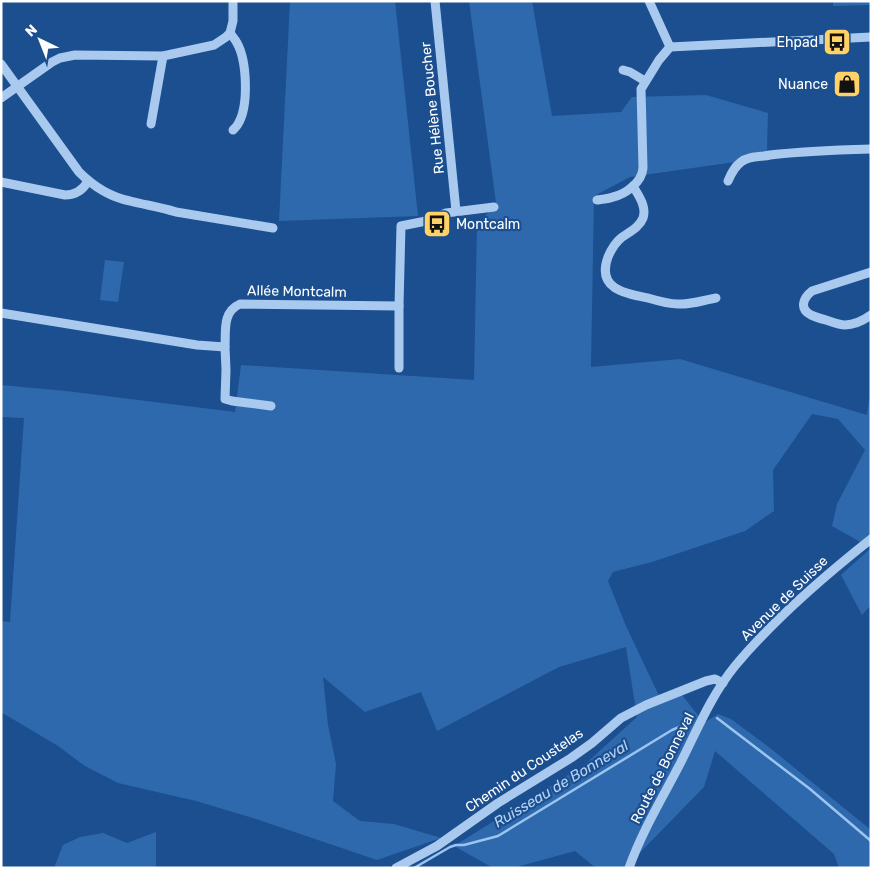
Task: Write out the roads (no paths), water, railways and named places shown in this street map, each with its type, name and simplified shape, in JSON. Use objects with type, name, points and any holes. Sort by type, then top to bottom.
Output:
[{"type":"street","points":[[1,98],[52,62],[67,56],[163,56],[214,45],[226,38],[230,33],[233,21],[233,1]]},
{"type":"street","name":"Rue Hélène Boucher","points":[[435,1],[456,212]]},
{"type":"street","points":[[649,1],[670,47]]},
{"type":"street","points":[[230,33],[242,55],[246,86],[239,124],[233,130]]},
{"type":"street","points":[[597,200],[619,195],[640,180],[643,173],[642,86],[658,60],[670,47],[871,37]]},
{"type":"street","points":[[152,124],[163,56]]},
{"type":"street","points":[[1,64],[74,165],[88,180],[109,194],[132,202],[176,212],[273,228]]},
{"type":"street","points":[[623,70],[645,81]]},
{"type":"street","points":[[728,181],[740,162],[755,157],[802,152],[870,150]]},
{"type":"street","points":[[1,182],[73,195],[85,186],[88,180]]},
{"type":"street","points":[[633,186],[644,207],[643,218],[636,228],[622,238],[613,248],[606,263],[606,274],[610,283],[616,289],[626,294],[671,303],[682,304],[716,298]]},
{"type":"street","points":[[399,368],[401,226],[426,222],[446,214],[494,207]]},
{"type":"street","points":[[871,272],[812,291],[805,297],[803,305],[804,309],[811,315],[842,324],[852,324],[871,315]]},
{"type":"street","name":"Allée Montcalm","points":[[271,406],[225,399],[226,319],[231,309],[240,304],[399,306]]},
{"type":"street","points":[[1,313],[197,345],[225,347]]},
{"type":"street","name":"Avenue de Suisse","points":[[723,683],[748,651],[801,598],[840,563],[871,539]]},
{"type":"street","name":"Chemin du Coustelas","points":[[396,868],[437,846],[498,803],[571,758],[612,724],[632,712],[706,681],[715,679],[723,683]]},
{"type":"street","name":"Route de Bonneval","points":[[629,868],[646,828],[723,683]]},
{"type":"waterway","points":[[717,718],[810,789],[871,841]]},
{"type":"waterway","name":"Ruisseau de Bonneval","points":[[414,868],[450,847],[498,836],[672,730],[689,723]]},
{"type":"place","name":"Ehpad","points":[[837,42]]},
{"type":"place","name":"Nuance","points":[[847,84]]},
{"type":"place","name":"Montcalm","points":[[437,224]]}]
